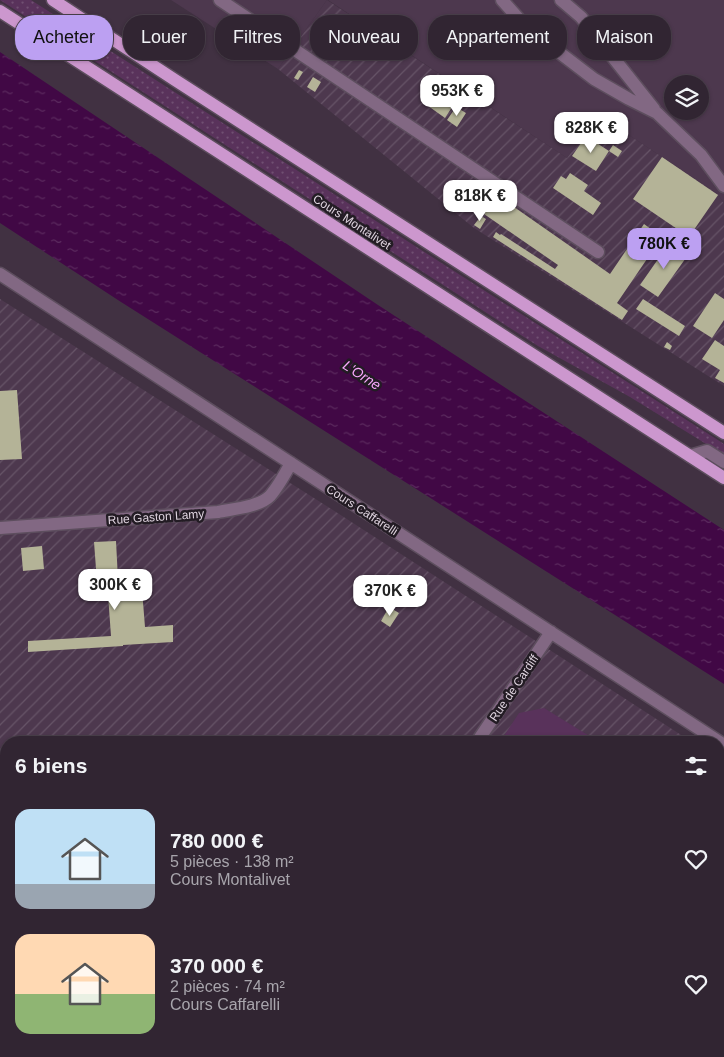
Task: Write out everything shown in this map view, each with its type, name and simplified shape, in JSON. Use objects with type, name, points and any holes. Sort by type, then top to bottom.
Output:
[{"type":"main road","name":"Cours Montalivet","points":[[53,0],[240,123],[724,433]]},
{"type":"main road","name":"Cours Montalivet","points":[[0,11],[724,478]]},
{"type":"street","points":[[220,0],[598,252]]},
{"type":"street","points":[[502,0],[526,27],[594,79],[628,99],[657,112]]},
{"type":"street","points":[[561,0],[581,17],[657,112],[701,155],[724,186]]},
{"type":"street","name":"Cours Caffarelli","points":[[0,274],[710,736]]},
{"type":"street","points":[[690,456],[707,451],[724,462]]},
{"type":"street","name":"Rue Gaston Lamy","points":[[0,528],[218,512],[249,506],[266,499],[271,494],[291,463]]},
{"type":"street","name":"Rue de Cardiff","points":[[481,736],[551,632]]},
{"type":"shaded area","points":[[0,0],[31,0],[54,15],[23,15]]},
{"type":"shaded area","points":[[171,0],[327,0],[316,15],[310,15],[310,24],[300,38],[300,15],[215,15],[215,28],[205,22],[205,15],[194,15]]},
{"type":"shaded area","points":[[327,0],[350,15],[316,15]]},
{"type":"shaded area","points":[[328,0],[724,0],[724,204],[718,194],[597,114],[567,158],[418,59],[418,15],[351,15]]},
{"type":"shaded area","points":[[310,24],[310,60],[418,60],[567,158],[597,114],[718,194],[724,204],[724,386],[474,228],[278,69],[284,60],[300,60],[300,38]]},
{"type":"shaded area","points":[[113,53],[724,444],[724,455],[630,397],[538,346],[93,60],[113,60]]},
{"type":"shaded area","points":[[264,60],[284,60],[278,69]]},
{"type":"shaded area","points":[[0,299],[336,512],[683,736],[0,736]]},
{"type":"shaded area","points":[[544,708],[589,736],[504,736],[519,713]]},
{"type":"water","name":"L'Orne","points":[[0,52],[378,305],[724,530],[724,684],[121,302],[0,223]]},
{"type":"building","points":[[299,70],[303,72],[298,80],[294,78]]},
{"type":"building","points":[[313,77],[321,82],[315,92],[307,87]]},
{"type":"building","points":[[437,83],[458,98],[445,118],[424,103]]},
{"type":"building","points":[[456,107],[466,113],[457,127],[447,120]]},
{"type":"building","points":[[586,136],[609,151],[596,171],[572,156]]},
{"type":"building","points":[[613,145],[622,151],[618,157],[609,151]]},
{"type":"building","points":[[662,157],[718,195],[689,237],[633,199]]},
{"type":"building","points":[[570,173],[588,185],[584,191],[601,203],[593,215],[553,188],[561,176],[566,179]]},
{"type":"building","points":[[497,195],[610,274],[644,224],[662,237],[617,303],[628,311],[622,320],[493,237],[496,232],[501,234],[555,269],[558,265],[484,214]]},
{"type":"building","points":[[481,216],[486,219],[480,229],[474,225]]},
{"type":"building","points":[[670,242],[688,255],[658,297],[640,285]]},
{"type":"building","points":[[715,293],[724,299],[724,320],[712,338],[693,326]]},
{"type":"building","points":[[643,299],[685,326],[679,336],[636,309]]},
{"type":"building","points":[[715,340],[724,346],[724,383],[715,378],[720,370],[702,359]]},
{"type":"building","points":[[667,342],[672,346],[670,350],[664,347]]},
{"type":"building","points":[[17,390],[22,459],[0,460],[0,391]]},
{"type":"building","points":[[116,541],[118,579],[141,577],[145,627],[173,625],[173,642],[28,652],[28,641],[111,636],[107,581],[97,582],[94,542]]},
{"type":"building","points":[[42,546],[44,569],[23,571],[21,548]]},
{"type":"building","points":[[389,607],[399,613],[390,627],[381,621]]}]
